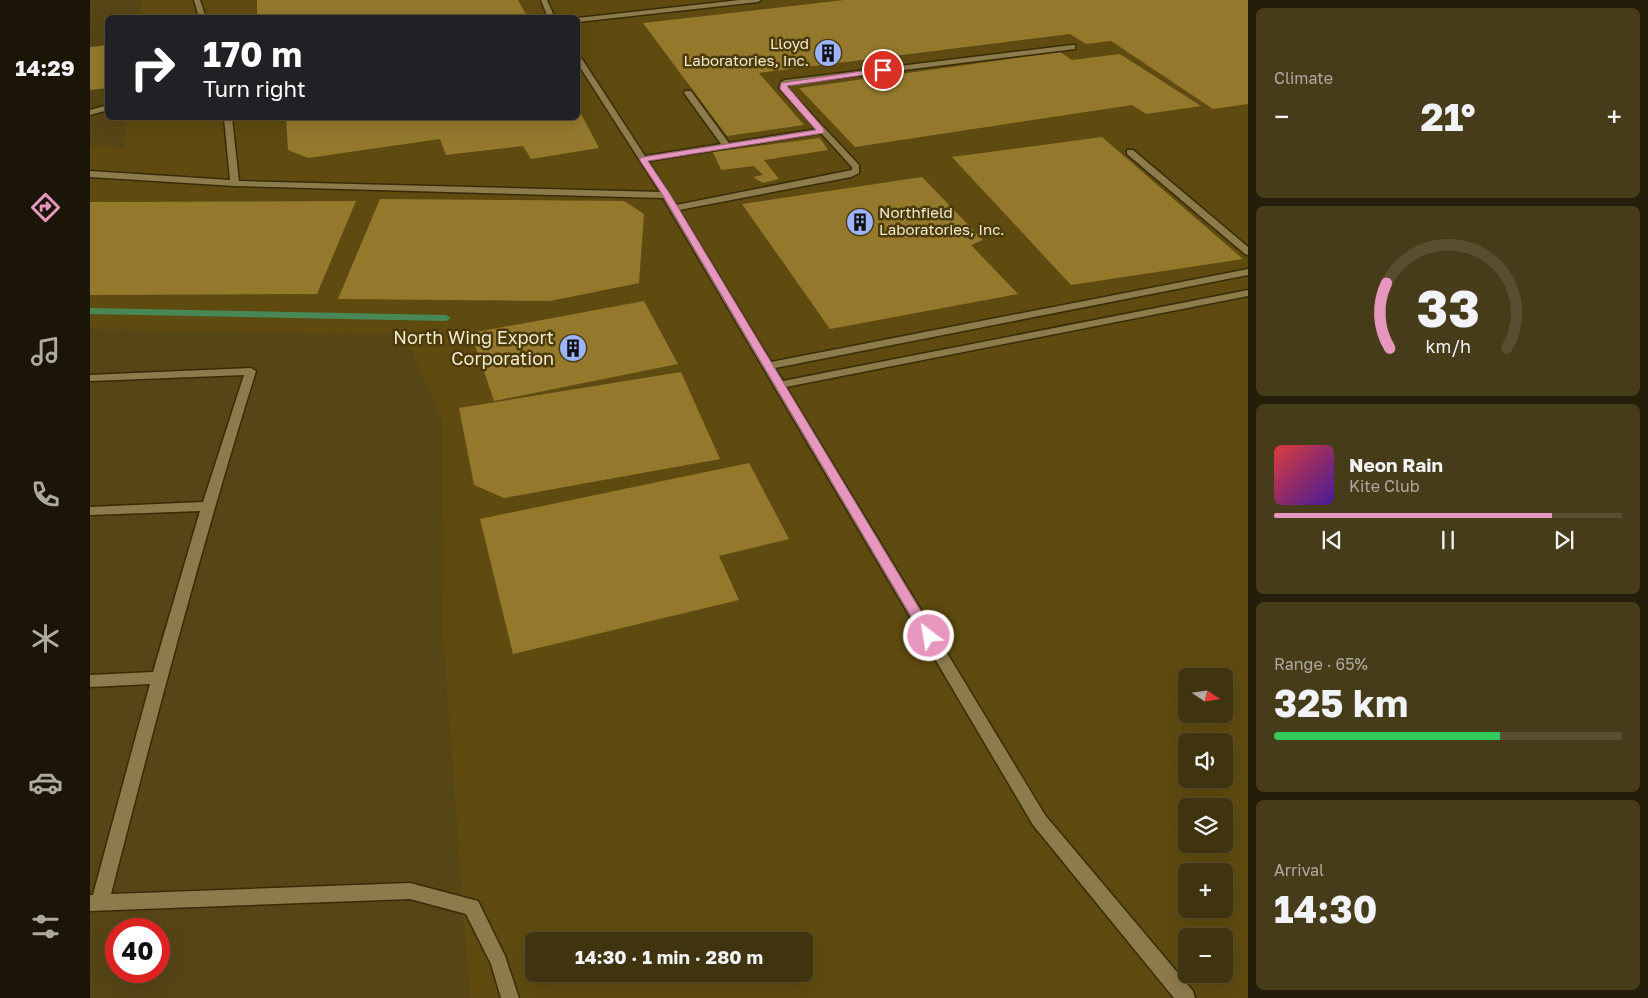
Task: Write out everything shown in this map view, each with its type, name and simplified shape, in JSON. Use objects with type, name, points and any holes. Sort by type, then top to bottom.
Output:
[{"type":"street","points":[[197,0],[201,15]]},
{"type":"street","points":[[544,0],[551,15]]},
{"type":"street","points":[[580,20],[758,0]]},
{"type":"street","points":[[674,208],[851,174],[856,171],[856,167],[783,88],[784,84],[1072,46]]},
{"type":"street","points":[[580,62],[666,194],[1039,820],[1186,998]]},
{"type":"street","points":[[688,94],[728,146]]},
{"type":"street","points":[[90,113],[105,108]]},
{"type":"street","points":[[228,120],[235,183]]},
{"type":"street","points":[[643,159],[821,131]]},
{"type":"street","points":[[1130,152],[1248,252]]},
{"type":"street","points":[[90,174],[235,183],[666,194]]},
{"type":"street","points":[[768,366],[1248,272]]},
{"type":"street","points":[[780,386],[1248,292]]},
{"type":"street","points":[[90,378],[251,371],[208,506],[95,902],[410,891],[472,907],[499,962],[510,998]]},
{"type":"street","points":[[90,511],[208,506]]},
{"type":"street","points":[[90,682],[158,678]]},
{"type":"shaded area","points":[[141,0],[1248,0],[1248,998],[470,998],[443,637],[442,419],[404,335],[90,329],[90,145],[124,148],[127,120],[580,120],[580,15],[139,15]]},
{"type":"building","points":[[257,0],[518,0],[526,15],[257,15]]},
{"type":"building","points":[[844,0],[1248,0],[1248,104],[1213,109],[1111,41],[1086,44],[1070,34],[759,73],[804,125],[727,136],[643,23]]},
{"type":"building","points":[[105,45],[105,88],[90,90],[90,47]]},
{"type":"building","points":[[1060,52],[1072,60],[1120,54],[1201,106],[1146,114],[1132,105],[855,147],[799,88]]},
{"type":"building","points":[[580,112],[599,148],[531,159],[523,146],[446,155],[440,139],[308,158],[288,150],[286,120],[580,120]]},
{"type":"building","points":[[1102,137],[1243,259],[1071,285],[952,157]]},
{"type":"building","points":[[820,138],[828,150],[764,160],[779,179],[763,183],[753,177],[763,175],[754,166],[721,170],[713,152]]},
{"type":"building","points":[[922,177],[983,240],[971,245],[1018,294],[830,329],[742,204]]},
{"type":"building","points":[[380,199],[624,201],[644,214],[639,283],[550,301],[338,299]]},
{"type":"building","points":[[356,201],[317,294],[90,295],[90,202]]},
{"type":"building","name":"North Wing Export Corporation","points":[[644,301],[678,364],[494,401],[471,333]]},
{"type":"building","points":[[681,372],[720,459],[504,498],[474,485],[459,408]]},
{"type":"building","points":[[749,463],[789,539],[719,556],[739,600],[513,654],[480,519]]},
{"type":"waterway","points":[[90,311],[446,318]]},
{"type":"place","name":"Lloyd Laboratories, Inc.","points":[[828,53]]},
{"type":"place","name":"Northfield Laboratories, Inc.","points":[[860,222]]},
{"type":"place","name":"North Wing Export Corporation","points":[[573,348]]},
{"type":"route","points":[[883,70],[784,84],[783,88],[821,131],[643,159],[666,194],[929,636]]}]
